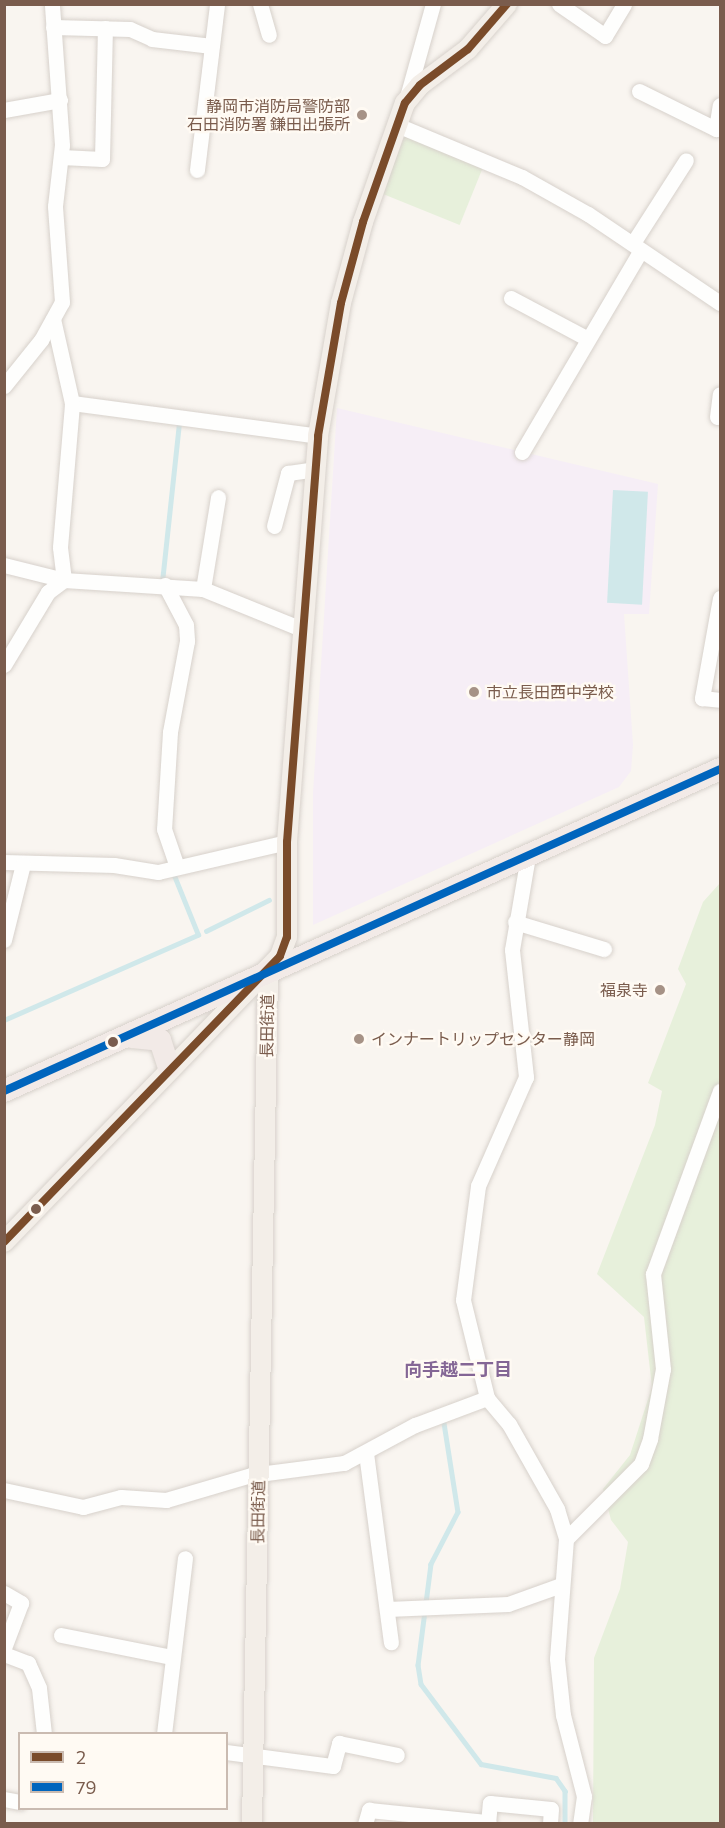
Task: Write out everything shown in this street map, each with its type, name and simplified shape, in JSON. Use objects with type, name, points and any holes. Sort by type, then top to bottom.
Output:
[{"type":"highway","points":[[4,1091],[127,1038],[719,769]]},
{"type":"highway","points":[[127,1038],[160,1040],[169,1067]]},
{"type":"main road","name":"長田街道","points":[[252,1824],[268,973],[287,937],[287,842],[318,436],[341,303],[405,103],[420,85],[468,49],[507,4]]},
{"type":"main road","points":[[4,1242],[169,1067],[268,973]]},
{"type":"street","points":[[4,386],[53,319],[64,283],[55,225],[61,157],[60,100],[52,27],[52,4]]},
{"type":"street","points":[[197,170],[217,4]]},
{"type":"street","points":[[260,4],[269,35]]},
{"type":"street","points":[[405,103],[433,4]]},
{"type":"street","points":[[559,4],[605,36],[624,4]]},
{"type":"street","points":[[52,27],[105,28],[212,46]]},
{"type":"street","points":[[61,157],[102,159],[105,28]]},
{"type":"street","points":[[639,91],[716,129],[720,105]]},
{"type":"street","points":[[4,110],[60,100]]},
{"type":"street","points":[[397,125],[522,177],[637,247],[720,303]]},
{"type":"street","points":[[522,452],[588,339],[686,160]]},
{"type":"street","points":[[511,298],[588,339]]},
{"type":"street","points":[[53,319],[72,403],[60,547],[64,580]]},
{"type":"street","points":[[717,417],[720,394]]},
{"type":"street","points":[[72,403],[318,436]]},
{"type":"street","points":[[274,526],[288,473],[315,469]]},
{"type":"street","points":[[203,589],[218,497]]},
{"type":"street","points":[[4,565],[64,580],[203,589],[304,630]]},
{"type":"street","points":[[4,665],[48,592],[64,580]]},
{"type":"street","points":[[165,585],[186,625],[187,641],[170,732],[164,829],[177,866]]},
{"type":"street","points":[[720,598],[702,698],[720,700]]},
{"type":"street","points":[[4,862],[114,865],[158,872],[287,842]]},
{"type":"street","points":[[528,856],[515,922],[514,988],[526,1077],[478,1186],[463,1300],[487,1398],[509,1424],[557,1509],[566,1539],[561,1585],[560,1690],[584,1796],[580,1824]]},
{"type":"street","points":[[4,940],[23,864]]},
{"type":"street","points":[[515,922],[604,949]]},
{"type":"street","points":[[566,1539],[641,1464],[650,1439],[663,1369],[653,1274],[720,1091]]},
{"type":"street","points":[[4,1490],[83,1507],[121,1497],[166,1500],[259,1474],[326,1467],[366,1453],[414,1425],[487,1398]]},
{"type":"street","points":[[366,1453],[391,1642]]},
{"type":"street","points":[[164,1732],[184,1558]]},
{"type":"street","points":[[387,1609],[508,1604],[561,1585]]},
{"type":"street","points":[[4,1593],[21,1603],[4,1648]]},
{"type":"street","points":[[61,1635],[171,1658]]},
{"type":"street","points":[[4,1654],[28,1662],[39,1688],[44,1732]]},
{"type":"street","points":[[228,1752],[333,1766],[339,1743],[397,1755]]},
{"type":"street","points":[[365,1824],[369,1810],[488,1823],[490,1803],[551,1809],[550,1824]]},
{"type":"shaded area","name":"市立長田西中学校","points":[[337,408],[658,484],[649,614],[624,614],[633,745],[631,771],[619,787],[313,925],[313,793]]},
{"type":"green space","points":[[405,136],[483,167],[460,225],[382,193]]},
{"type":"green space","points":[[720,883],[720,1823],[593,1824],[594,1658],[620,1589],[628,1542],[611,1520],[603,1489],[630,1455],[652,1387],[644,1317],[597,1274],[655,1125],[662,1091],[648,1083],[686,984],[678,969],[703,902]]},
{"type":"water","points":[[613,490],[648,492],[642,605],[607,603]]},
{"type":"waterway","points":[[162,582],[179,424]]},
{"type":"waterway","points":[[4,1020],[198,935],[173,873]]},
{"type":"waterway","points":[[206,931],[269,900]]},
{"type":"waterway","points":[[444,1423],[458,1512],[431,1564],[418,1665],[421,1684],[481,1764],[556,1778],[565,1791],[565,1824]]},
{"type":"transit line","name":"2","points":[[4,1242],[280,956],[287,937],[287,842],[318,436],[341,303],[363,222],[405,103],[420,85],[468,49],[507,4]]},
{"type":"transit line","name":"79","points":[[4,1091],[720,769]]},
{"type":"place","name":"静岡市消防局警防部 石田消防署 鎌田出張所","points":[[362,115]]},
{"type":"place","name":"市立長田西中学校","points":[[474,692]]},
{"type":"place","name":"福泉寺","points":[[660,990]]},
{"type":"place","name":"インナートリップセンター静岡","points":[[359,1039]]},
{"type":"district","name":"向手越二丁目","points":[[458,1369]]}]
